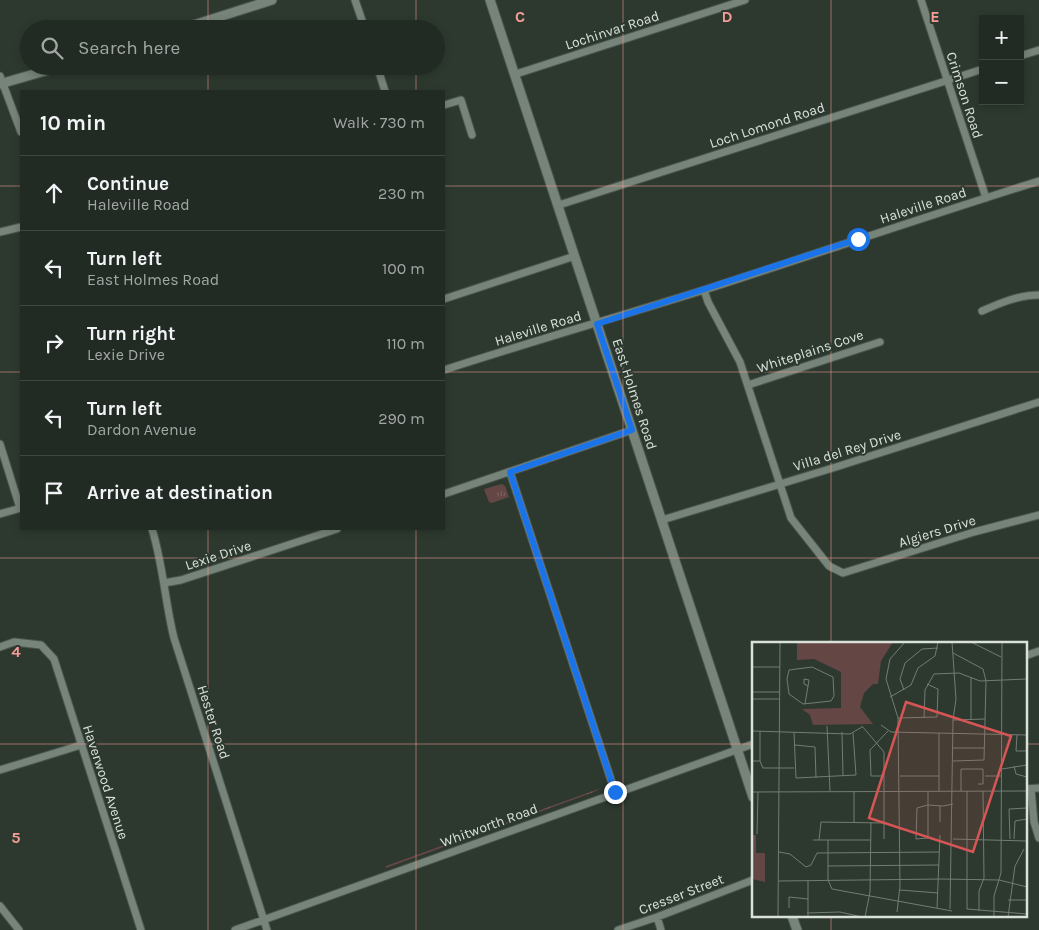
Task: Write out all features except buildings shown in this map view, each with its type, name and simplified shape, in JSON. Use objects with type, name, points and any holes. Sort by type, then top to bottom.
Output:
[{"type":"main road","points":[[209,20],[272,0]]},
{"type":"main road","name":"East Holmes Road","points":[[490,0],[516,74],[752,794]]},
{"type":"main road","points":[[1,81],[25,75]]},
{"type":"main road","points":[[793,918],[797,930]]},
{"type":"street","points":[[355,0],[361,20]]},
{"type":"street","name":"Lochinvar Road","points":[[516,74],[745,0]]},
{"type":"street","name":"Crimson Road","points":[[921,0],[986,198]]},
{"type":"street","points":[[1024,55],[1039,50]]},
{"type":"street","name":"Loch Lomond Road","points":[[559,205],[979,69]]},
{"type":"street","points":[[380,75],[386,90]]},
{"type":"street","points":[[1,81],[20,129]]},
{"type":"street","points":[[445,105],[461,100],[472,135]]},
{"type":"street","name":"Haleville Road","points":[[445,370],[561,332],[597,324],[1039,181]]},
{"type":"street","points":[[0,232],[20,227]]},
{"type":"street","points":[[445,299],[576,256]]},
{"type":"street","points":[[704,290],[708,302],[738,358],[779,485]]},
{"type":"street","points":[[982,311],[1016,298],[1039,295]]},
{"type":"street","name":"Whiteplains Cove","points":[[748,385],[880,342]]},
{"type":"street","name":"Villa del Rey Drive","points":[[662,520],[779,485],[1039,402]]},
{"type":"street","points":[[445,494],[632,430]]},
{"type":"street","points":[[0,444],[20,505]]},
{"type":"street","points":[[510,472],[615,792]]},
{"type":"street","name":"Algiers Drive","points":[[779,485],[795,525],[829,566],[843,574],[974,532],[1039,515]]},
{"type":"street","points":[[0,514],[20,508]]},
{"type":"street","name":"Hester Road","points":[[152,530],[159,555],[167,609],[174,638],[268,930]]},
{"type":"street","name":"Lexie Drive","points":[[164,583],[181,580],[334,530]]},
{"type":"street","name":"Haverwood Avenue","points":[[0,647],[14,642],[41,645],[54,659],[141,930]]},
{"type":"street","points":[[1026,656],[1039,651]]},
{"type":"street","name":"Whitworth Road","points":[[235,930],[752,744]]},
{"type":"street","points":[[0,770],[82,745]]},
{"type":"street","points":[[1032,789],[1034,822],[1039,838]]},
{"type":"street","name":"Cresser Street","points":[[618,930],[752,880]]},
{"type":"street","points":[[0,906],[19,930]]},
{"type":"street","points":[[657,917],[661,930]]},
{"type":"green space","points":[[502,484],[505,486],[509,497],[492,503],[489,502],[484,489]]},
{"type":"green space","points":[[601,788],[594,792],[386,868],[386,866]]},
{"type":"route","points":[[615,792],[510,472],[632,430],[597,324],[858,239]]}]
